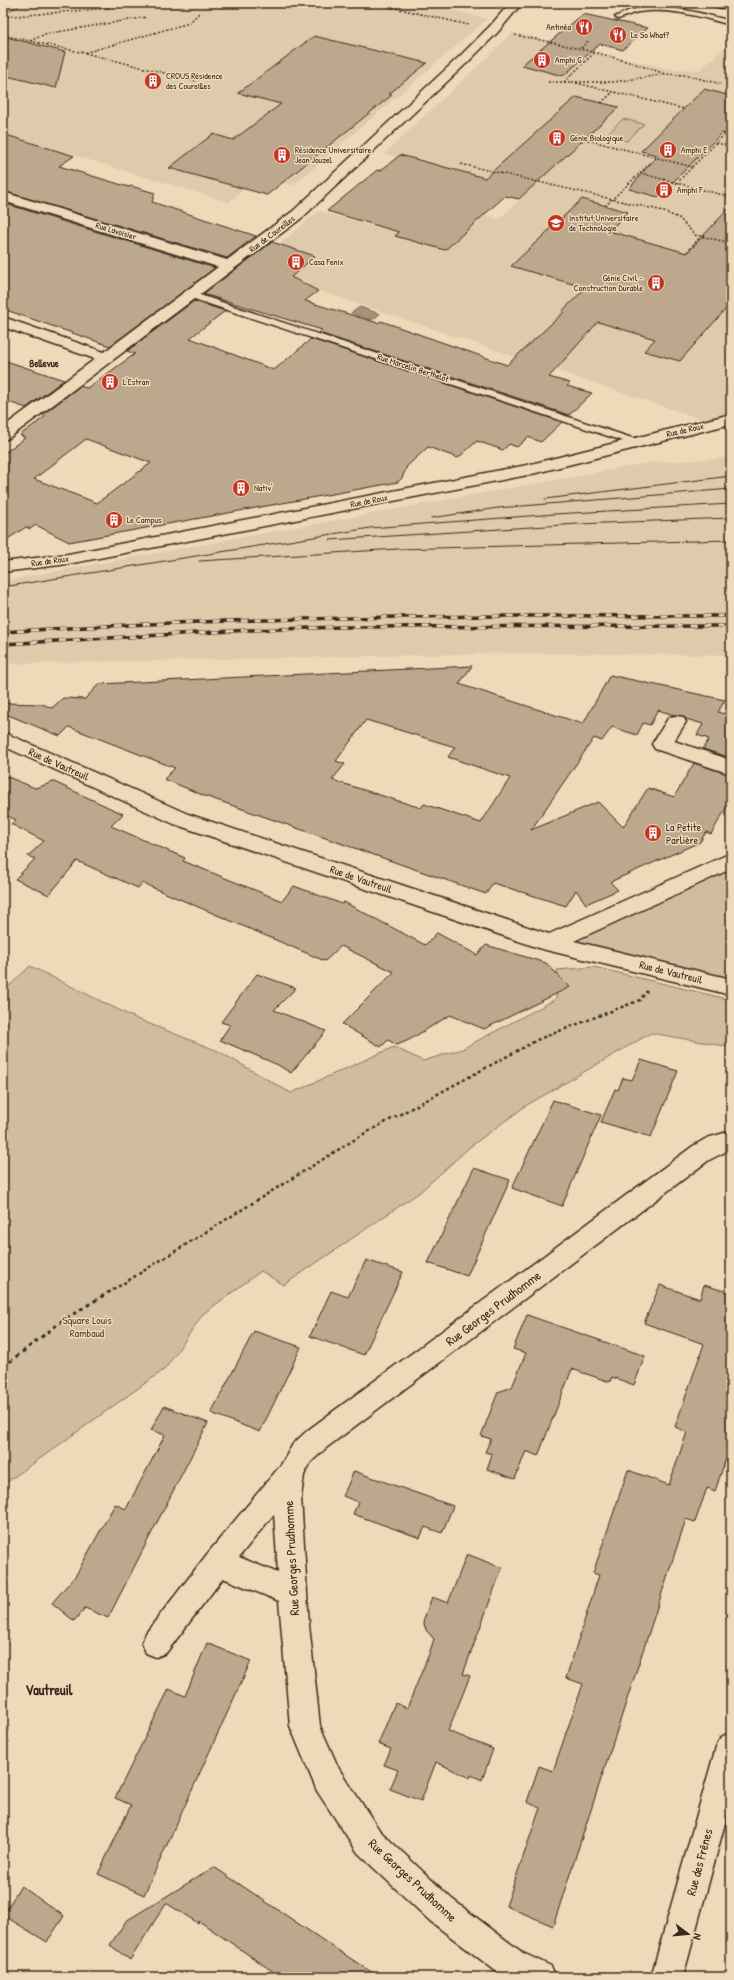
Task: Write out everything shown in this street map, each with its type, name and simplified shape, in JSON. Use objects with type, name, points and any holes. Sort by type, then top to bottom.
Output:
[{"type":"street","name":"Rue de Coureilles","points":[[3,435],[298,214],[494,29],[516,3]]},
{"type":"street","points":[[718,3],[731,6]]},
{"type":"street","name":"Rue Lavoisier","points":[[3,196],[230,266]]},
{"type":"street","points":[[3,322],[107,358]]},
{"type":"street","name":"Rue de Roux","points":[[3,567],[68,559],[528,470],[731,419]]},
{"type":"street","points":[[676,722],[662,744],[731,767]]},
{"type":"street","name":"Rue de Vautreuil","points":[[3,738],[181,819],[555,941],[731,987]]},
{"type":"street","points":[[555,941],[731,860]]},
{"type":"street","name":"Rue Georges Prudhomme","points":[[540,1977],[512,1964],[441,1910],[370,1842],[328,1780],[305,1726],[291,1592],[287,1497],[291,1472],[302,1453],[317,1439],[701,1153],[715,1145],[731,1140]]},
{"type":"street","points":[[156,1643],[218,1562],[291,1472]]},
{"type":"street","points":[[218,1562],[291,1592]]},
{"type":"street","name":"Rue des Frênes","points":[[667,1977],[731,1747]]},
{"type":"lane","points":[[618,17],[638,10],[660,9],[701,15],[731,23]]},
{"type":"lane","name":"Rue Marcelin Berthelot","points":[[191,295],[635,442]]},
{"type":"path","points":[[3,16],[22,3]]},
{"type":"path","points":[[373,3],[494,29],[511,35],[581,48],[594,53],[635,62],[665,74]]},
{"type":"path","points":[[3,16],[109,8]]},
{"type":"path","points":[[84,53],[189,23],[199,13]]},
{"type":"path","points":[[30,41],[45,34],[147,17]]},
{"type":"path","points":[[3,35],[84,53],[196,81]]},
{"type":"path","points":[[581,48],[588,41]]},
{"type":"path","points":[[564,82],[594,53]]},
{"type":"path","points":[[548,82],[614,82],[665,74],[684,75],[722,84]]},
{"type":"path","points":[[571,82],[684,109]]},
{"type":"path","points":[[601,103],[613,92]]},
{"type":"path","points":[[677,182],[725,134]]},
{"type":"path","points":[[584,140],[692,167]]},
{"type":"path","points":[[716,143],[731,146]]},
{"type":"path","points":[[605,206],[656,158]]},
{"type":"path","points":[[461,164],[613,199],[678,216],[686,222],[695,235],[731,243]]},
{"type":"path","points":[[640,173],[731,196]]},
{"type":"path","points":[[687,252],[700,236]]},
{"type":"path","points":[[3,1367],[62,1321],[362,1135],[539,1039],[640,1000],[663,970]]},
{"type":"shaded area","points":[[3,3],[426,3],[487,19],[294,185],[259,177],[229,202],[3,134]]},
{"type":"shaded area","name":"Institut Universitaire de Technologie","points":[[513,33],[669,69],[700,70],[731,42],[731,413],[704,420],[252,268],[319,211],[376,227],[414,195],[499,219],[526,194],[384,154]]},
{"type":"shaded area","points":[[360,307],[380,314],[372,320],[351,313]]},
{"type":"shaded area","points":[[731,458],[731,655],[511,653],[3,664],[3,581],[648,463]]},
{"type":"green space","points":[[623,119],[644,124],[627,141],[606,135]]},
{"type":"green space","points":[[731,860],[731,987],[559,938]]},
{"type":"green space","name":"Square Louis Rambaud","points":[[30,966],[137,1019],[218,1051],[291,1093],[394,1047],[423,1061],[462,1049],[556,999],[557,970],[594,967],[731,1000],[731,1047],[651,1033],[527,1105],[471,1146],[420,1192],[284,1285],[261,1271],[203,1314],[165,1369],[3,1485],[3,992]]},
{"type":"building","points":[[583,14],[648,28],[623,50],[600,44],[563,76],[522,65]]},
{"type":"building","points":[[3,36],[65,52],[56,88],[3,75]]},
{"type":"building","points":[[314,36],[427,63],[389,94],[392,95],[267,195],[169,168],[213,134],[233,140],[281,104],[238,93]]},
{"type":"building","points":[[704,89],[731,96],[731,135],[722,133],[658,197],[629,189],[657,155],[641,151]]},
{"type":"building","points":[[576,97],[619,107],[519,199],[505,196],[445,250],[395,236],[399,232],[327,211],[377,170],[380,171],[400,155],[485,178]]},
{"type":"building","points":[[3,134],[74,156],[59,166],[129,187],[131,186],[155,193],[152,202],[256,236],[227,258],[3,191]]},
{"type":"building","points":[[582,199],[628,212],[609,231],[687,253],[731,206],[731,303],[680,361],[644,351],[655,339],[598,322],[549,377],[570,383],[567,386],[592,393],[569,415],[319,333],[322,330],[203,294],[272,242],[315,256],[291,277],[318,291],[305,301],[378,323],[381,321],[507,365],[564,312],[562,311],[586,288],[511,266]]},
{"type":"building","points":[[3,203],[215,268],[110,346],[3,309]]},
{"type":"building","points":[[194,301],[225,311],[190,338],[274,370],[311,339],[562,422],[541,442],[528,437],[517,447],[509,444],[503,450],[477,441],[458,458],[428,447],[407,466],[402,478],[398,482],[69,542],[36,525],[30,529],[26,527],[3,542],[3,454],[25,438],[20,435],[46,416],[42,415],[80,386],[87,388],[135,354],[127,351]],"holes":[[[86,439],[151,463],[97,503],[34,479]]]},
{"type":"building","points":[[3,360],[64,380],[26,408],[3,400]]},
{"type":"building","points":[[472,666],[459,684],[583,724],[610,675],[725,700],[718,712],[724,714],[731,701],[731,758],[703,749],[709,739],[697,735],[703,724],[686,719],[683,716],[658,710],[650,725],[643,723],[637,735],[612,727],[602,741],[594,738],[531,830],[598,802],[623,827],[648,788],[674,797],[694,763],[731,775],[731,800],[711,834],[706,832],[700,842],[610,882],[618,890],[586,904],[576,890],[566,906],[493,883],[486,894],[205,796],[164,779],[175,768],[69,727],[60,736],[3,713],[3,703],[42,704],[52,708],[63,698],[85,699],[99,684]],"holes":[[[366,720],[455,747],[448,757],[510,778],[481,823],[424,804],[421,808],[332,780],[345,764],[336,761]]]},
{"type":"building","points":[[3,775],[35,788],[48,784],[52,781],[123,814],[111,826],[185,858],[183,861],[282,901],[294,886],[342,904],[344,902],[425,945],[437,933],[477,955],[486,945],[546,963],[570,987],[484,1029],[450,1015],[409,1040],[397,1045],[388,1040],[381,1047],[342,1024],[394,972],[341,946],[325,961],[142,883],[138,888],[77,861],[49,895],[15,879],[35,859],[28,856],[44,841],[11,824],[16,820],[3,814]]},
{"type":"building","points":[[257,974],[296,988],[274,1010],[326,1031],[291,1073],[278,1065],[220,1040],[230,1025],[221,1022]]},
{"type":"building","points":[[641,1060],[678,1071],[651,1137],[601,1122],[615,1089],[618,1090],[623,1078],[632,1080]]},
{"type":"building","points":[[553,1100],[601,1115],[562,1206],[512,1188]]},
{"type":"building","points":[[474,1168],[510,1180],[467,1276],[428,1263]]},
{"type":"building","points":[[366,1260],[403,1272],[364,1355],[310,1336],[331,1291],[348,1297]]},
{"type":"building","points":[[660,1285],[700,1299],[704,1285],[731,1293],[731,1444],[715,1491],[707,1488],[695,1522],[686,1519],[553,1926],[506,1906],[540,1808],[527,1802],[539,1766],[553,1771],[583,1684],[566,1678],[599,1575],[593,1573],[628,1470],[669,1485],[687,1432],[675,1427],[704,1344],[644,1323]]},
{"type":"building","points":[[527,1315],[645,1356],[634,1385],[612,1377],[610,1382],[572,1369],[538,1456],[526,1451],[515,1479],[487,1469],[492,1454],[485,1452],[491,1439],[481,1436],[498,1392],[512,1387],[526,1353],[513,1349]]},
{"type":"building","points":[[254,1331],[301,1347],[260,1432],[211,1413]]},
{"type":"building","points":[[164,1406],[208,1423],[108,1618],[85,1608],[74,1621],[52,1603],[76,1575],[115,1504],[126,1509],[165,1435],[151,1430]]},
{"type":"building","points":[[354,1471],[453,1506],[442,1533],[425,1527],[420,1538],[353,1514],[358,1502],[343,1496]]},
{"type":"building","points":[[467,1554],[502,1568],[463,1674],[470,1676],[448,1731],[493,1749],[482,1780],[471,1775],[470,1778],[436,1762],[421,1801],[390,1789],[398,1770],[384,1765],[391,1749],[378,1744],[395,1703],[407,1708],[429,1654],[434,1639],[426,1630],[423,1621],[432,1597],[448,1603]]},
{"type":"building","points":[[207,1643],[251,1661],[144,1895],[98,1874],[131,1805],[115,1798],[169,1689],[185,1696]]},
{"type":"building","points":[[214,1867],[379,1977],[281,1977],[199,1921],[198,1923],[166,1903],[130,1960],[110,1945],[126,1921]]},
{"type":"building","points":[[21,1886],[64,1916],[47,1942],[3,1915]]},
{"type":"tram line","points":[[545,499],[731,476]]},
{"type":"tram line","points":[[431,518],[498,508],[731,489]]},
{"type":"tram line","points":[[3,587],[370,528],[555,514],[731,504]]},
{"type":"tram line","points":[[330,540],[578,524],[731,518]]},
{"type":"tram line","points":[[199,561],[398,549],[731,540]]},
{"type":"railway","points":[[3,632],[276,620],[458,616],[731,616]]},
{"type":"railway","points":[[3,644],[250,630],[342,627],[731,626]]},
{"type":"place","name":"Antinéa","points":[[584,27]]},
{"type":"place","name":"Le So What?","points":[[618,35]]},
{"type":"place","name":"Amphi G","points":[[542,60]]},
{"type":"place","name":"CROUS Résidence des Coureilles","points":[[153,81]]},
{"type":"place","name":"Génie Biologique","points":[[557,138]]},
{"type":"place","name":"Amphi E","points":[[668,150]]},
{"type":"place","name":"Résidence Universitaire Jean Jouzel","points":[[282,155]]},
{"type":"place","name":"Amphi F","points":[[664,190]]},
{"type":"place","name":"Institut Universitaire de Technologie","points":[[556,223]]},
{"type":"place","name":"Casa Fenix","points":[[296,262]]},
{"type":"place","name":"Génie Civil - Construction Durable","points":[[656,283]]},
{"type":"place","name":"L'Estran","points":[[110,382]]},
{"type":"place","name":"Nativ'","points":[[241,488]]},
{"type":"place","name":"Le Campus","points":[[114,520]]},
{"type":"place","name":"La Petite Parlière","points":[[653,833]]},
{"type":"district","name":"Bellevue","points":[[44,363]]},
{"type":"district","name":"Vautreuil","points":[[49,1690]]}]
